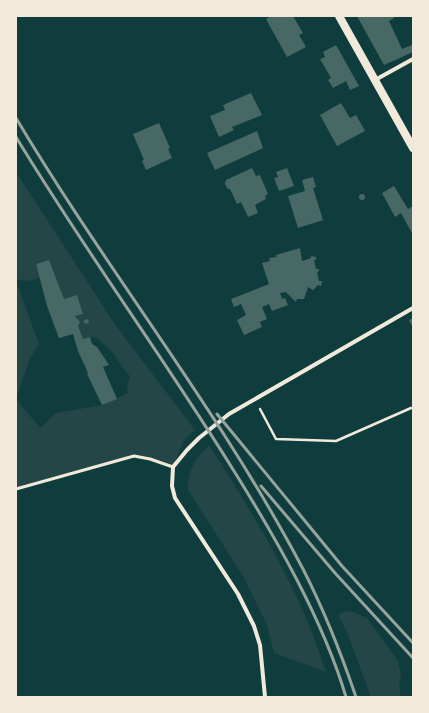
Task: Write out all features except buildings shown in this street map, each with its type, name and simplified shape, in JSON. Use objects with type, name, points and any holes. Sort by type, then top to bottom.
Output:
[{"type":"main road","points":[[339,16],[413,148]]},
{"type":"street","points":[[375,80],[413,60]]},
{"type":"street","points":[[265,697],[260,645],[254,626],[238,594],[175,498],[172,486],[173,467],[199,438],[229,414],[413,308]]},
{"type":"lane","points":[[16,489],[134,456],[150,459],[173,467]]},
{"type":"path","points":[[255,400],[276,439],[336,441],[411,408]]},
{"type":"shaded area","points":[[16,172],[116,326],[195,430],[184,440],[173,467],[150,459],[134,456],[16,489],[16,399],[40,428],[56,413],[102,405],[128,393],[127,387],[130,376],[115,355],[98,338],[90,337],[83,339],[78,326],[80,322],[75,316],[83,313],[64,299],[49,260],[36,264],[40,278],[27,281],[16,279]]},
{"type":"shaded area","points":[[16,281],[39,344],[30,358],[16,399]]},
{"type":"shaded area","points":[[209,445],[249,509],[286,575],[315,639],[326,672],[274,653],[267,625],[243,576],[188,490],[189,477],[193,466],[196,460]]},
{"type":"shaded area","points":[[347,611],[354,612],[367,618],[398,661],[401,676],[399,685],[401,697],[371,697],[347,632],[338,615]]},
{"type":"railway","points":[[16,118],[51,175],[200,397],[271,511],[303,569],[318,600],[356,697]]},
{"type":"railway","points":[[16,137],[69,221],[180,387],[234,471],[266,525],[298,581],[312,610],[325,639],[346,697]]},
{"type":"railway","points":[[217,414],[342,566],[413,643]]},
{"type":"railway","points":[[261,486],[335,573],[413,658]]}]
